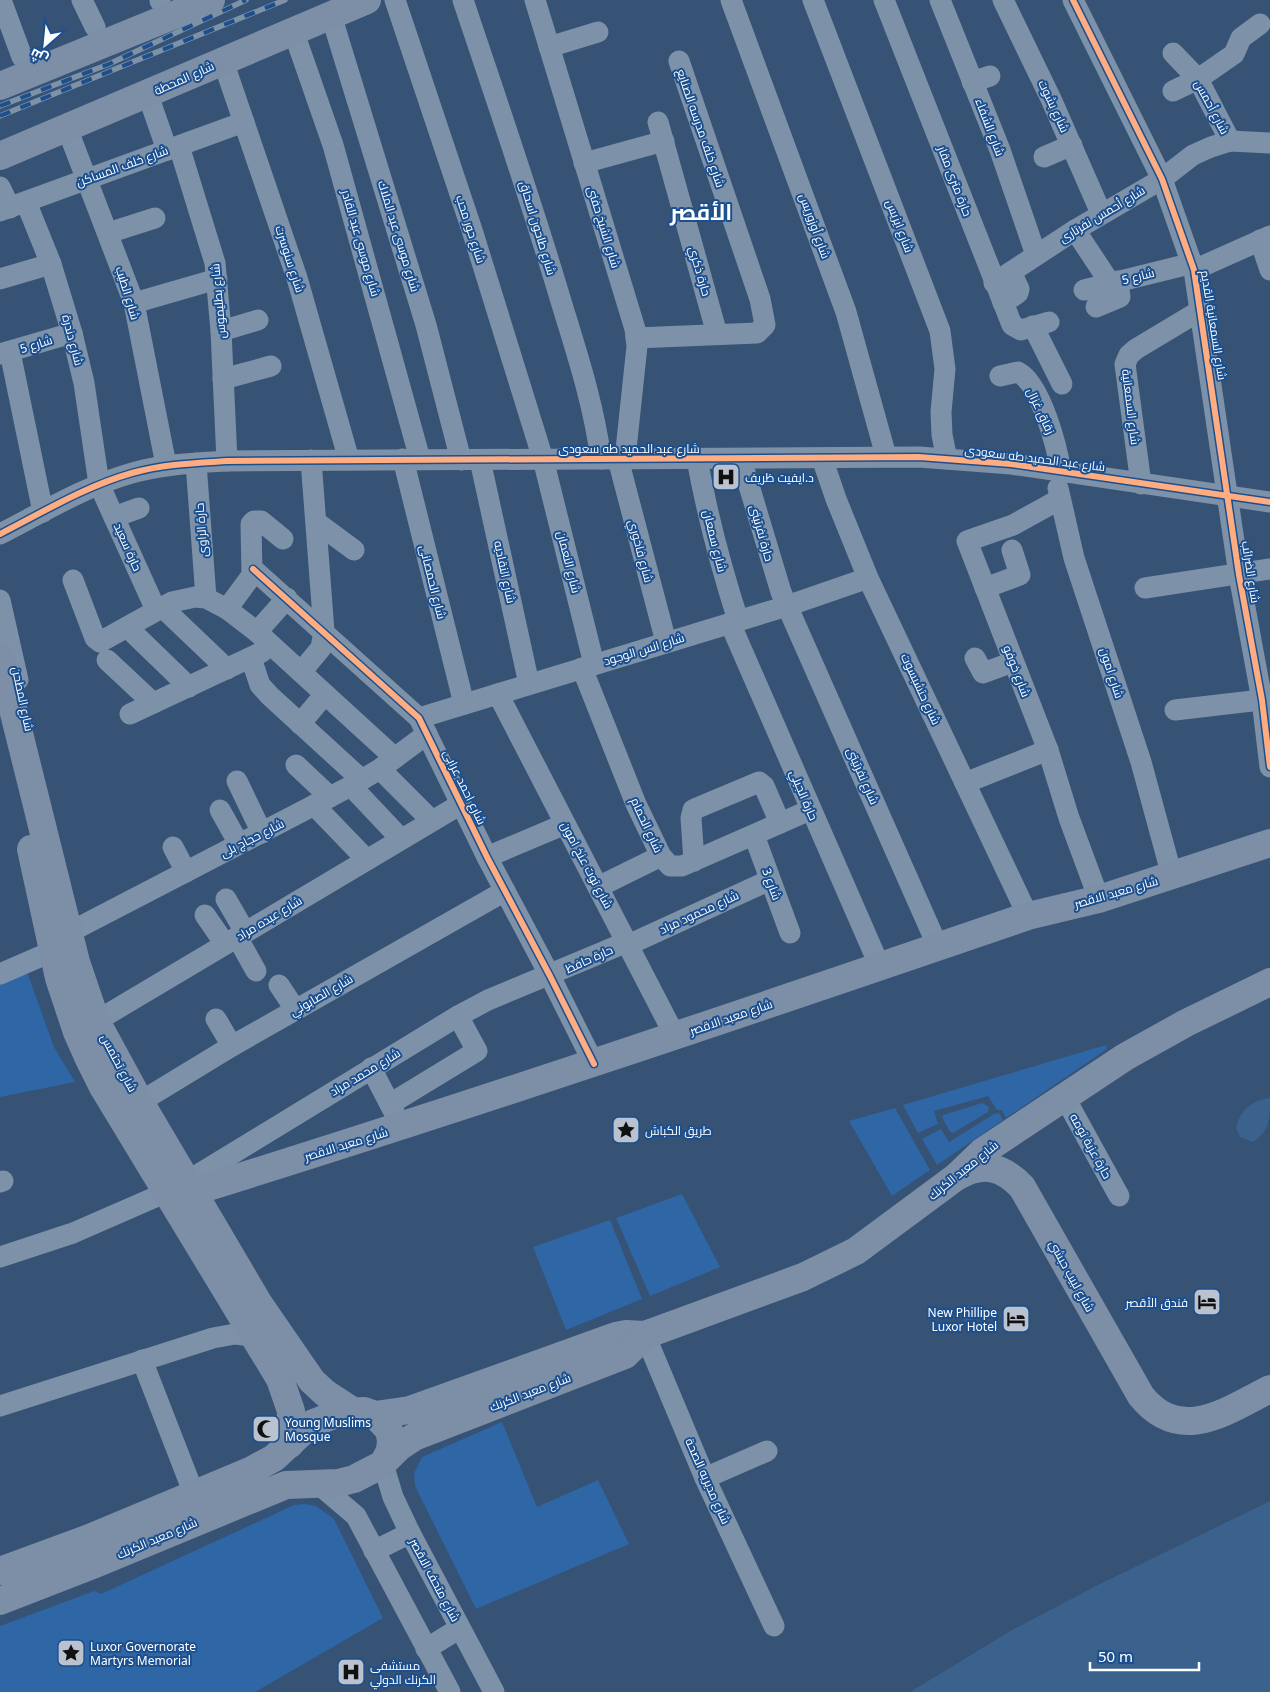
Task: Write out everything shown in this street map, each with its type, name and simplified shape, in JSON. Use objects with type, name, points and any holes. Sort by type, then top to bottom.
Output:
[{"type":"main road","points":[[11,62],[161,0]]},
{"type":"main road","points":[[0,86],[210,0]]},
{"type":"main road","name":"شارع المحطة","points":[[0,156],[367,0]]},
{"type":"main road","name":"شارع تحتمس","points":[[0,657],[36,800],[61,942]]},
{"type":"main road","name":"شارع تحتمس","points":[[0,710],[61,942],[83,984],[87,1027],[103,1087],[185,1198]]},
{"type":"main road","name":"شارع معبد الاقصر","points":[[185,1198],[396,1116],[594,1064],[1028,916],[1099,899],[1270,843]]},
{"type":"main road","name":"شارع معبد الكرنك","points":[[0,1601],[95,1564],[259,1494],[286,1485],[316,1482],[338,1483],[354,1480],[385,1462],[399,1447],[414,1437],[625,1354],[645,1335],[824,1268],[877,1237],[956,1177],[982,1152],[1064,1096],[1154,1040],[1270,982]]},
{"type":"main road","name":"شارع تحتمس","points":[[87,1027],[140,1102],[185,1198],[257,1328],[287,1394],[291,1411],[290,1444]]},
{"type":"main road","points":[[1015,1129],[1014,1155],[1022,1187]]},
{"type":"main road","name":"شارع لبيب حبشي","points":[[956,1177],[975,1168],[994,1168],[1012,1176],[1022,1187],[1142,1396],[1154,1410],[1171,1419],[1190,1422],[1209,1419],[1270,1389]]},
{"type":"main road","name":"شارع تحتمس","points":[[257,1328],[325,1393],[383,1421],[389,1430],[391,1440],[385,1462]]},
{"type":"main road","name":"شارع معبد الكرنك","points":[[290,1444],[311,1424],[339,1413],[410,1410],[616,1336],[626,1334],[645,1335]]},
{"type":"main road","points":[[0,1571],[87,1539],[258,1467],[274,1458],[290,1444]]},
{"type":"street","points":[[1,0],[11,62]]},
{"type":"street","points":[[82,0],[96,27]]},
{"type":"street","name":"شارع حور محب","points":[[395,0],[472,230],[543,460]]},
{"type":"street","name":"شارع طاحون اسحاق","points":[[463,0],[529,196],[583,368],[593,406],[615,459]]},
{"type":"street","name":"شارع الشيخ حفنى","points":[[534,0],[636,338],[615,459]]},
{"type":"street","name":"شارع أوزوريس","points":[[731,0],[846,312],[886,456]]},
{"type":"street","name":"شارع ايزيس","points":[[813,0],[940,331],[945,369],[941,412],[942,435],[947,459]]},
{"type":"street","name":"حارة مترى مقار","points":[[884,0],[1002,278],[1019,289],[1018,294],[1003,303],[1016,329],[1021,330],[1041,324],[1062,384]]},
{"type":"street","name":"شارع الشفاء","points":[[940,0],[981,79],[1000,150],[1036,256]]},
{"type":"street","name":"شارع بشوت","points":[[1003,0],[1072,145],[1101,213]]},
{"type":"street","name":"شارع السمعانية القديم","points":[[1073,0],[1162,179],[1193,266],[1229,498]]},
{"type":"street","name":"شارع موسى عبد الملاك","points":[[331,15],[426,325],[471,460]]},
{"type":"street","points":[[1173,91],[1198,79],[1234,54],[1241,38],[1260,24]]},
{"type":"street","name":"شارع موسى عبد القادر","points":[[293,30],[333,145],[412,459]]},
{"type":"street","points":[[549,47],[598,32]]},
{"type":"street","name":"شارع أحمس","points":[[1173,53],[1198,79],[1230,141]]},
{"type":"street","name":"شارع سنوسرت","points":[[223,61],[298,278],[349,460]]},
{"type":"street","name":"شارع خلف مدرسه الصنايع","points":[[636,338],[757,333],[764,329],[765,321],[760,299],[679,61]]},
{"type":"street","name":"شارع بطليموس","points":[[148,94],[173,148],[215,263],[221,330],[227,461]]},
{"type":"street","name":"شارع خلف المساكن","points":[[12,207],[244,122]]},
{"type":"street","name":"شارع الطيب","points":[[67,128],[134,303],[166,465]]},
{"type":"street","name":"حارة ذكري","points":[[584,163],[661,132],[717,334]]},
{"type":"street","name":"شارع أحمس نفرتارى","points":[[1002,278],[1101,213],[1162,179],[1193,155],[1230,141],[1270,143]]},
{"type":"street","points":[[1044,157],[1072,145]]},
{"type":"street","name":"شارع دندرة","points":[[0,187],[51,264],[72,333],[84,382],[100,484]]},
{"type":"street","points":[[108,233],[155,218]]},
{"type":"street","points":[[1075,230],[1114,282]]},
{"type":"street","name":"شارع 5","points":[[1090,298],[1114,282],[1267,252]]},
{"type":"street","points":[[0,279],[51,264]]},
{"type":"street","points":[[134,303],[217,279]]},
{"type":"street","name":"شارع السمعانية","points":[[1141,484],[1125,364],[1136,349],[1200,310]]},
{"type":"street","points":[[221,330],[258,320]]},
{"type":"street","name":"شارع 5","points":[[5,353],[72,333]]},
{"type":"street","points":[[5,353],[43,512]]},
{"type":"street","points":[[223,379],[271,366]]},
{"type":"street","name":"زقاق غزال","points":[[1000,376],[1018,372],[1024,376],[1036,394],[1052,431],[1058,471]]},
{"type":"street","name":"شارع عبد الحميد طه سعودى","points":[[0,534],[100,484],[132,473],[166,465],[227,461],[741,459],[886,456],[947,459],[1058,471],[1229,498],[1270,502]]},
{"type":"street","name":"شارع حتشبسوت","points":[[822,458],[839,507],[868,578],[1028,916]]},
{"type":"street","name":"شارع الحمصانى","points":[[412,459],[464,704]]},
{"type":"street","name":"شارع فاخوري","points":[[615,459],[666,642]]},
{"type":"street","name":"شارع سمعان","points":[[697,459],[716,550],[734,622]]},
{"type":"street","name":"حارة نفرتيتى","points":[[741,459],[771,564],[787,606]]},
{"type":"street","points":[[301,672],[320,648],[324,631],[311,460]]},
{"type":"street","name":"شارع النقاديه","points":[[471,460],[529,684]]},
{"type":"street","name":"شارع النعمان","points":[[543,460],[588,666]]},
{"type":"street","name":"حارة الراوى","points":[[196,463],[206,598]]},
{"type":"street","name":"شارع امون","points":[[1058,471],[1060,499],[1074,558],[1141,762],[1172,876]]},
{"type":"street","name":"حارة سعيد","points":[[100,484],[160,608]]},
{"type":"street","name":"شارع الضرائب","points":[[1229,498],[1239,575],[1266,699],[1270,767]]},
{"type":"street","name":"شارع خوفو","points":[[1060,499],[1002,529],[967,540],[1048,750],[1069,818],[1099,899]]},
{"type":"street","points":[[114,516],[139,508]]},
{"type":"street","points":[[227,609],[248,581],[254,568],[252,524],[254,521],[261,521],[283,539]]},
{"type":"street","points":[[316,522],[354,550]]},
{"type":"street","points":[[985,588],[1020,575],[1012,550]]},
{"type":"street","name":"شارع احمد عرابى","points":[[254,568],[324,631],[423,726],[487,857],[594,1064]]},
{"type":"street","points":[[1145,588],[1270,569]]},
{"type":"street","name":"شارع انس الوجود","points":[[423,726],[464,704],[787,606],[868,578]]},
{"type":"street","points":[[73,580],[97,640],[104,641],[160,608],[183,598],[206,598],[227,609],[257,632],[325,694],[388,763],[432,820]]},
{"type":"street","points":[[257,632],[287,598]]},
{"type":"street","name":"شارع المطحن","points":[[0,600],[40,777],[36,800]]},
{"type":"street","name":"شارع نفرتيتى","points":[[787,606],[938,947]]},
{"type":"street","points":[[160,608],[227,669]]},
{"type":"street","name":"حارة الجبلي","points":[[734,622],[810,810],[880,967]]},
{"type":"street","points":[[127,628],[188,687]]},
{"type":"street","points":[[130,714],[274,647]]},
{"type":"street","points":[[251,658],[260,685],[356,783],[401,839]]},
{"type":"street","points":[[975,658],[983,673],[1014,662]]},
{"type":"street","points":[[107,660],[153,704]]},
{"type":"street","name":"شارع الحمام","points":[[588,666],[631,791],[661,856],[670,866],[676,867],[694,861],[810,810]]},
{"type":"street","points":[[300,724],[325,694]]},
{"type":"street","name":"شارع توت عنخ امون","points":[[498,694],[675,1036]]},
{"type":"street","points":[[1175,710],[1266,699]]},
{"type":"street","name":"شارع حجاج بلى","points":[[0,974],[238,844],[356,783],[388,763],[423,726]]},
{"type":"street","points":[[965,783],[1048,750]]},
{"type":"street","points":[[296,765],[367,860]]},
{"type":"street","points":[[237,781],[262,832]]},
{"type":"street","points":[[694,861],[691,818],[694,810],[697,808],[759,782],[764,786],[780,823]]},
{"type":"street","name":"شارع عبده مراد","points":[[87,1027],[461,804]]},
{"type":"street","points":[[220,810],[238,844]]},
{"type":"street","points":[[487,857],[565,824]]},
{"type":"street","name":"شارع 3","points":[[754,835],[790,933]]},
{"type":"street","points":[[173,847],[186,872]]},
{"type":"street","points":[[598,887],[661,856]]},
{"type":"street","name":"شارع محمود مراد","points":[[628,944],[770,880]]},
{"type":"street","name":"شارع الصابوني","points":[[140,1102],[232,1046],[505,891]]},
{"type":"street","points":[[226,899],[236,938],[256,971]]},
{"type":"street","points":[[206,915],[236,938]]},
{"type":"street","name":"حارة حافظ","points":[[550,976],[628,944]]},
{"type":"street","name":"شارع محمد مراد","points":[[0,1257],[185,1198],[371,1068],[488,1000],[550,976]]},
{"type":"street","points":[[279,985],[295,1010]]},
{"type":"street","points":[[371,1068],[396,1116],[477,1051],[458,1016]]},
{"type":"street","points":[[216,1019],[232,1046]]},
{"type":"street","name":"حارة عزبة تومه","points":[[1064,1096],[1118,1196]]},
{"type":"street","points":[[0,1406],[224,1335],[257,1328]]},
{"type":"street","name":"شارع مديريه الصحة","points":[[645,1335],[705,1478],[774,1626]]},
{"type":"street","points":[[142,1360],[194,1494]]},
{"type":"street","points":[[705,1478],[767,1451]]},
{"type":"street","name":"شارع متحف الاقصر","points":[[385,1462],[392,1497],[494,1692]]},
{"type":"street","points":[[316,1482],[356,1516],[450,1692]]},
{"type":"street","points":[[374,1551],[410,1533]]},
{"type":"street","points":[[426,1649],[460,1628]]},
{"type":"shaded area","points":[[27,972],[54,1047],[75,1082],[0,1097],[0,982]]},
{"type":"shaded area","points":[[1106,1045],[1107,1049],[1006,1118],[1002,1110],[997,1110],[988,1096],[934,1111],[938,1124],[918,1133],[903,1105]]},
{"type":"shaded area","points":[[1270,1098],[1268,1123],[1263,1133],[1253,1142],[1240,1137],[1236,1128],[1240,1116],[1252,1104]]},
{"type":"shaded area","points":[[982,1103],[989,1107],[988,1112],[953,1133],[950,1132],[942,1117],[943,1115]]},
{"type":"shaded area","points":[[895,1108],[930,1170],[892,1196],[849,1121]]},
{"type":"shaded area","points":[[999,1113],[1003,1120],[937,1165],[922,1139],[941,1129],[949,1142],[994,1114]]},
{"type":"shaded area","points":[[682,1194],[720,1267],[650,1296],[616,1218]]},
{"type":"shaded area","points":[[610,1220],[642,1299],[566,1330],[533,1247]]},
{"type":"shaded area","points":[[973,1304],[980,1315],[966,1323],[959,1312]]},
{"type":"shaded area","points":[[502,1422],[537,1507],[598,1480],[629,1544],[476,1609],[415,1486],[414,1473],[422,1457]]},
{"type":"shaded area","points":[[1270,1501],[1270,1692],[910,1692],[1012,1630],[1096,1586]]},
{"type":"shaded area","points":[[294,1505],[316,1506],[334,1519],[383,1618],[255,1692],[0,1692],[0,1626],[94,1591],[101,1594]]},
{"type":"railway","points":[[0,106],[109,64],[246,0]]},
{"type":"railway","points":[[0,116],[285,0]]},
{"type":"cycle path","points":[[1073,0],[1162,179],[1194,270],[1239,575],[1262,700],[1270,767]]},
{"type":"cycle path","points":[[0,534],[65,500],[115,478],[179,464],[227,461],[919,457],[1011,464],[1270,502]]},
{"type":"cycle path","points":[[253,569],[419,718],[487,857],[594,1064]]},
{"type":"place","name":"د.ايفيت ظريف","points":[[726,477]]},
{"type":"place","name":"طريق الكباش","points":[[626,1130]]},
{"type":"place","name":"فندق الأقصر","points":[[1207,1302]]},
{"type":"place","name":"New Phillipe Luxor Hotel","points":[[1016,1319]]},
{"type":"place","name":"Young Muslims Mosque","points":[[266,1429]]},
{"type":"place","name":"Luxor Governorate Martyrs Memorial","points":[[71,1653]]},
{"type":"place","name":"مستشفى الكرنك الدولي","points":[[351,1672]]},
{"type":"district","name":"الأقصر","points":[[701,211]]}]
